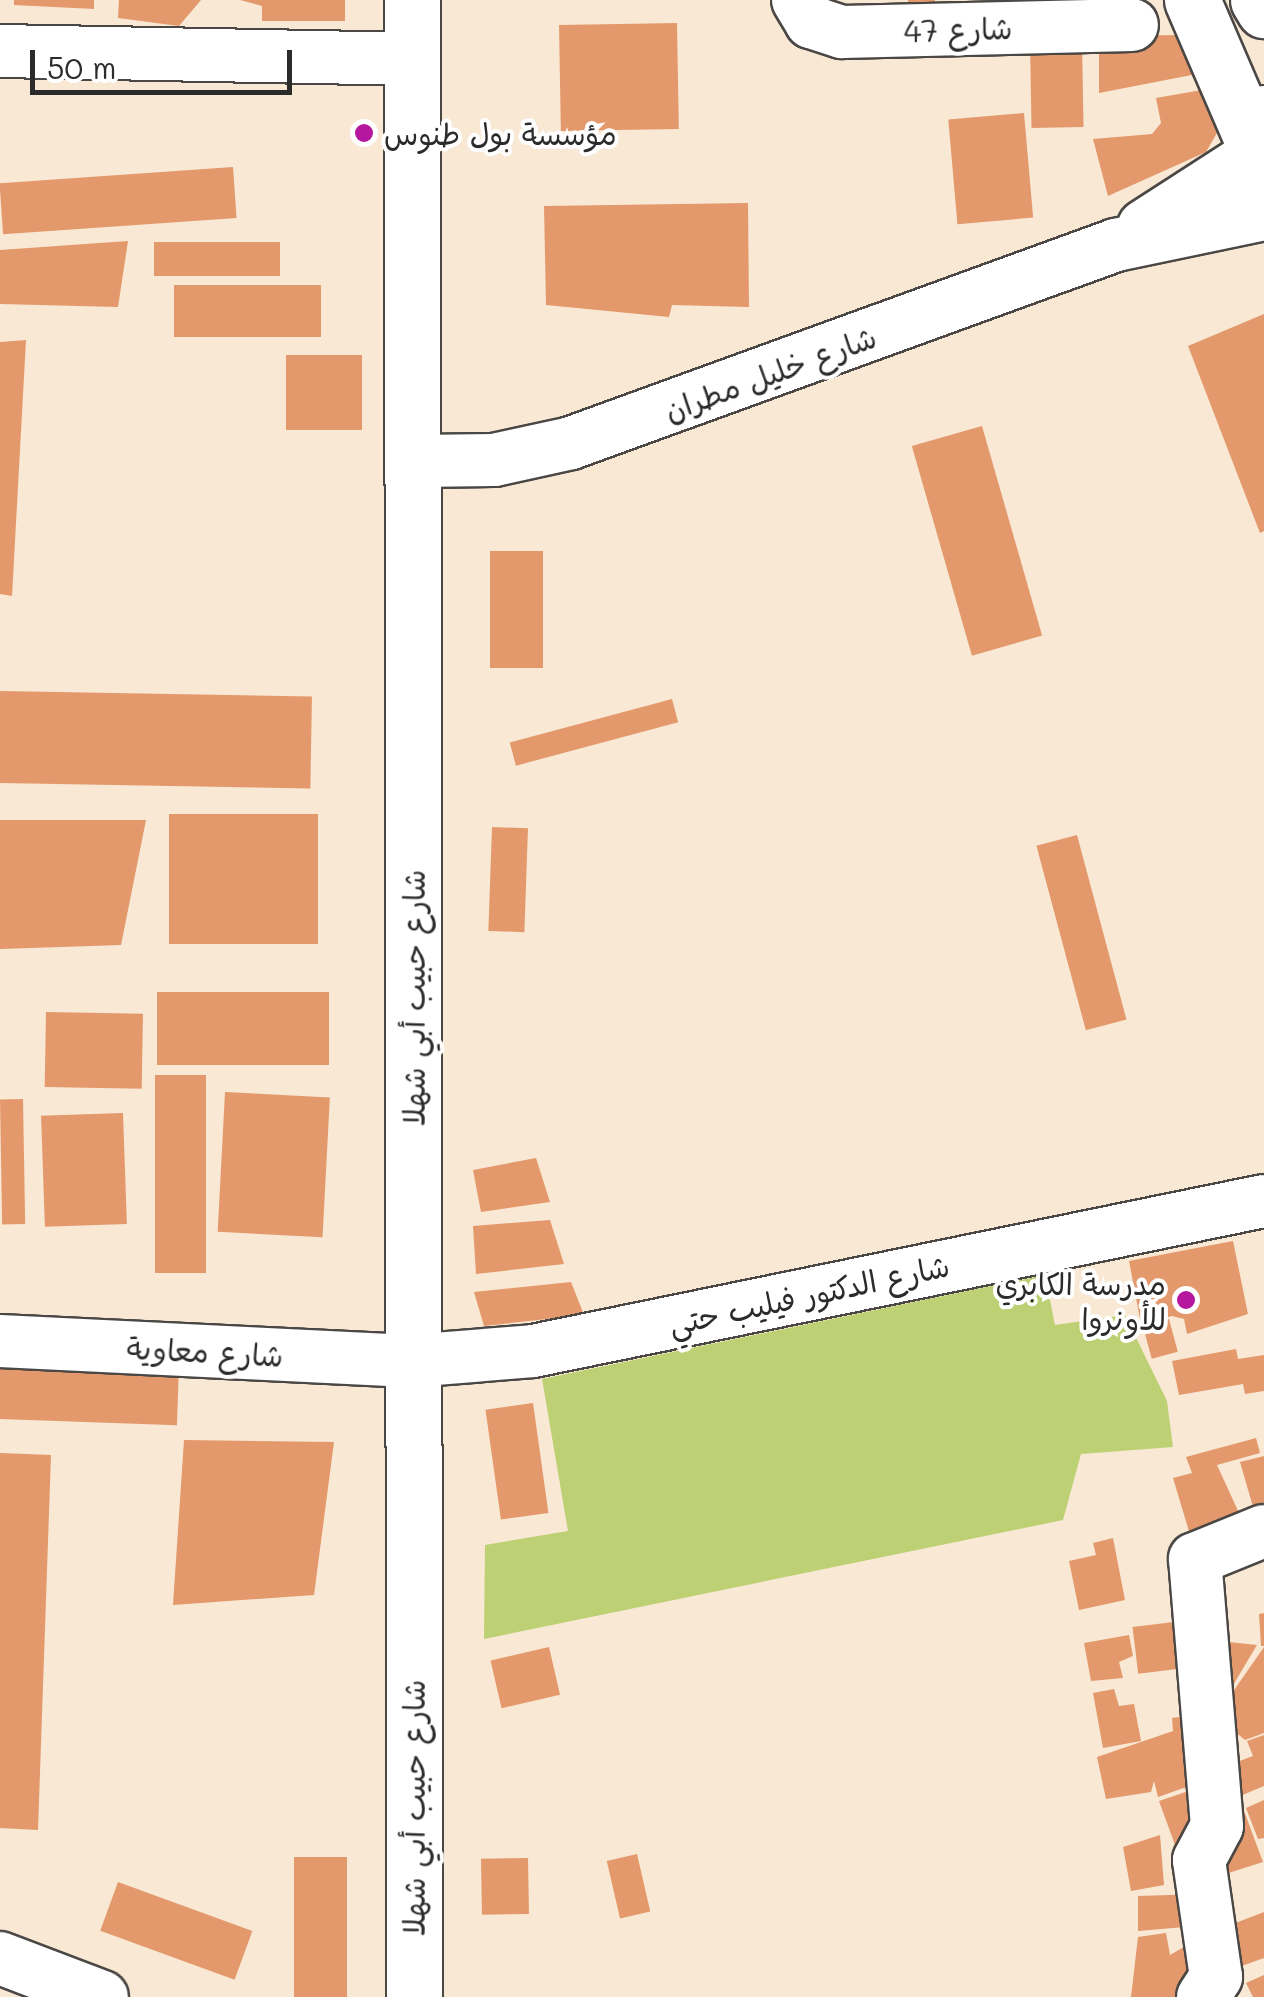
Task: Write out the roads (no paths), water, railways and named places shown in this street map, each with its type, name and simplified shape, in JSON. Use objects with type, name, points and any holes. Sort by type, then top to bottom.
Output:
[{"type":"main road","name":"شارع حبيب أبي شهلا","points":[[412,0],[416,461],[410,1361],[414,1997]]},
{"type":"main road","points":[[1192,0],[1258,166]]},
{"type":"main road","points":[[1258,0],[1264,10]]},
{"type":"street","name":"شارع 47","points":[[798,0],[811,22],[842,32],[1132,25]]},
{"type":"street","points":[[0,51],[412,60]]},
{"type":"street","name":"شارع خليل مطران","points":[[416,461],[494,460],[589,437],[1116,245],[1258,166]]},
{"type":"street","name":"شارع الدكتور فيليب حتي","points":[[410,1361],[533,1351],[1264,1201]]},
{"type":"street","name":"شارع معاوية","points":[[0,1341],[410,1361]]},
{"type":"street","points":[[1218,1990],[1198,1860],[1217,1826],[1195,1559],[1264,1531]]},
{"type":"street","points":[[0,1958],[102,1997]]},
{"type":"place","name":"مؤسسة بول طنوس","points":[[364,133]]},
{"type":"place","name":"مدرسة الكابري للأونروا","points":[[1186,1300]]}]
